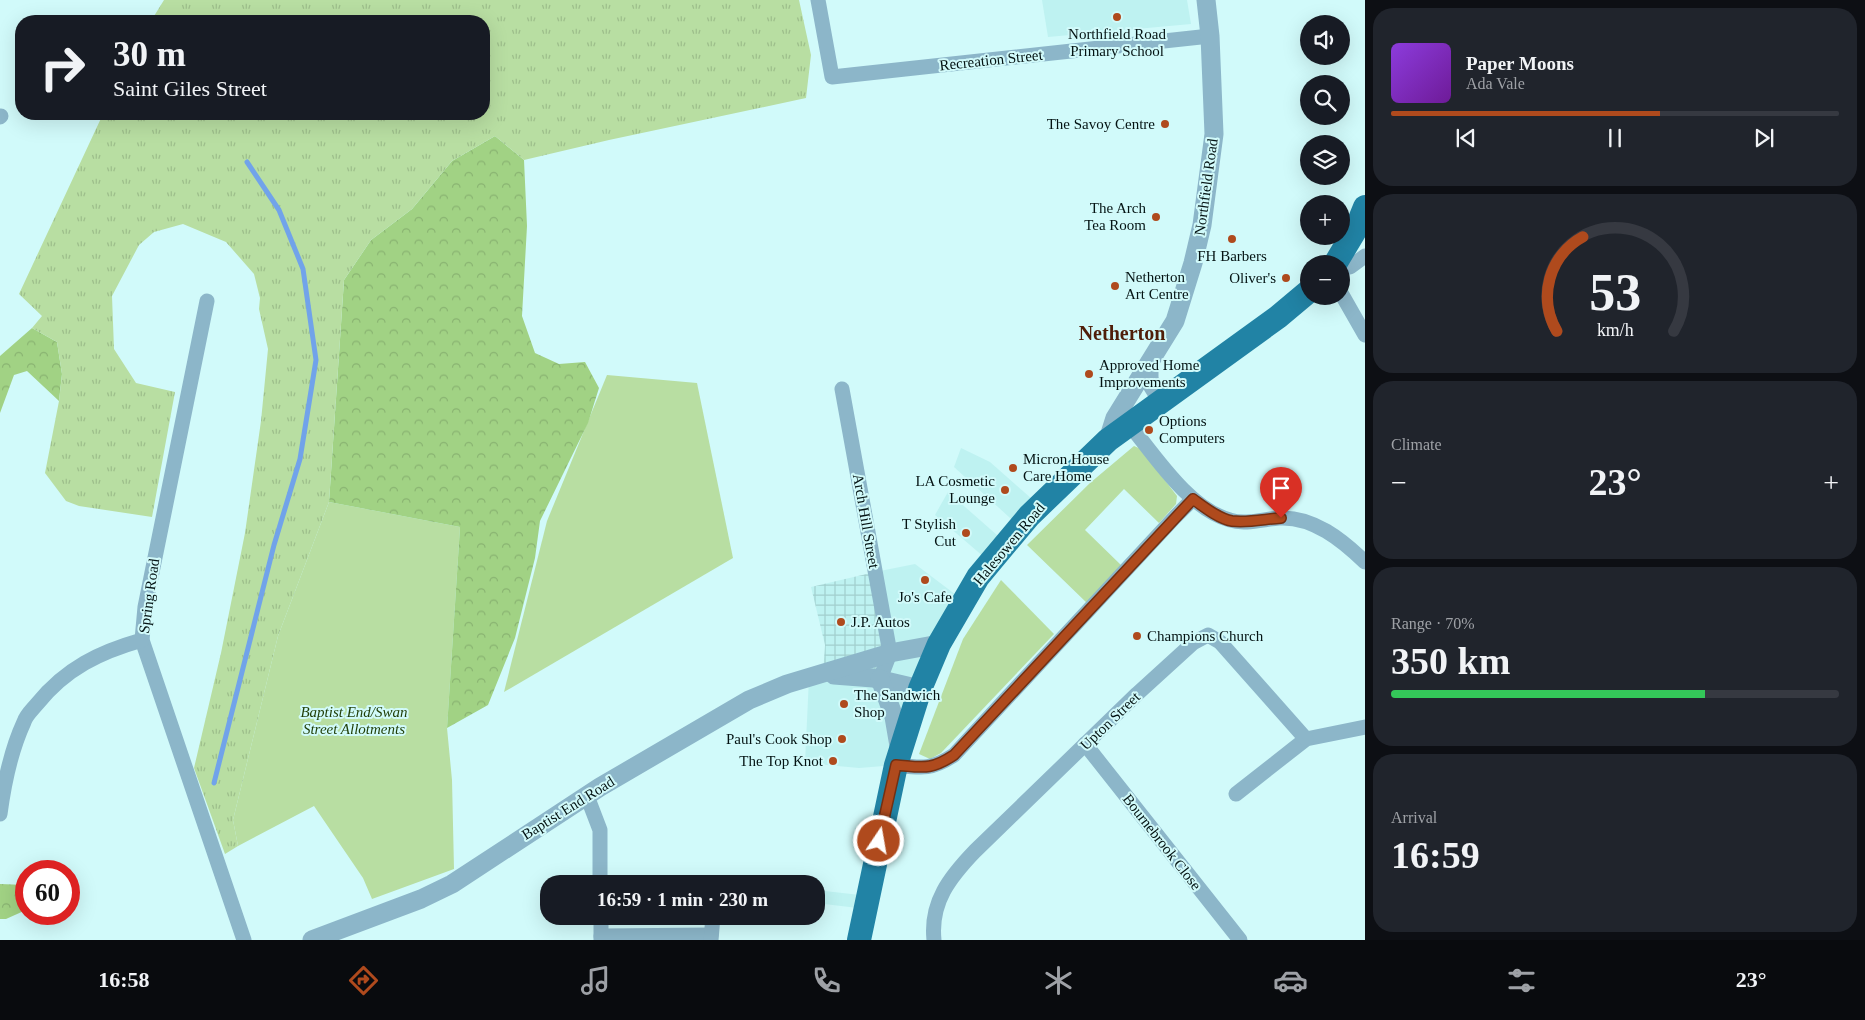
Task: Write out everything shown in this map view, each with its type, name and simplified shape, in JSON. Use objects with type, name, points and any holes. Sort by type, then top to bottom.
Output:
[{"type":"main road","points":[[1340,255],[1356,228],[1365,207]]},
{"type":"main road","name":"Halesowen Road","points":[[859,940],[898,759],[920,689],[939,644],[978,578],[1020,527],[1108,440],[1278,317],[1300,299]]},
{"type":"street","name":"Recreation Street","points":[[818,0],[832,77],[1210,36]]},
{"type":"street","name":"Northfield Road","points":[[1108,440],[1115,418],[1175,321],[1188,284],[1202,225],[1214,134],[1210,36],[1206,0]]},
{"type":"street","points":[[1350,267],[1365,256]]},
{"type":"street","name":"Spring Road","points":[[207,301],[145,607],[142,640],[244,940]]},
{"type":"street","points":[[1348,305],[1365,335]]},
{"type":"street","points":[[1150,364],[1149,380],[1162,401]]},
{"type":"street","name":"Arch Hill Street","points":[[842,389],[890,654]]},
{"type":"street","points":[[1129,424],[1181,488],[1193,499],[1210,510],[1230,521],[1281,518],[1301,519],[1322,528],[1343,542],[1365,562]]},
{"type":"street","points":[[890,654],[880,679],[894,717],[898,759],[923,768],[940,764],[954,755],[1193,499]]},
{"type":"street","name":"Upton Street","points":[[933,933],[938,900],[952,876],[975,851],[1137,694],[1193,643],[1208,635],[1220,642],[1306,739]]},
{"type":"street","points":[[0,814],[12,754],[24,720],[45,694],[63,676],[80,665],[115,648],[142,640]]},
{"type":"street","name":"Baptist End Road","points":[[312,940],[420,899],[452,884],[586,796],[749,700],[787,684],[890,654],[939,644]]},
{"type":"street","name":"Baptist End Road","points":[[823,674],[880,679],[920,689]]},
{"type":"street","points":[[1236,794],[1306,739],[1365,727]]},
{"type":"street","name":"Bournebrook Close","points":[[1085,744],[1240,940]]},
{"type":"street","points":[[586,796],[600,830],[600,875]]},
{"type":"street","points":[[600,925],[601,938],[711,938],[712,925]]},
{"type":"shaded area","name":"Northfield Road Primary School","points":[[1042,0],[1187,0],[1191,24],[1048,37]]},
{"type":"shaded area","points":[[961,448],[990,462],[1040,506],[1020,527],[954,467]]},
{"type":"shaded area","points":[[948,492],[1006,543],[991,563],[935,515]]},
{"type":"shaded area","points":[[915,564],[964,601],[896,765],[859,768],[805,763],[809,678],[823,674],[875,572]]},
{"type":"shaded area","points":[[875,572],[890,653],[882,673],[823,674],[825,645],[811,587]]},
{"type":"shaded area","points":[[825,891],[869,896],[866,909],[825,904]]},
{"type":"green space","points":[[164,0],[799,0],[811,55],[806,98],[524,160],[495,136],[452,161],[412,209],[371,240],[344,280],[329,502],[278,636],[233,820],[238,846],[225,854],[194,768],[221,653],[245,533],[261,421],[268,349],[259,309],[260,298],[254,274],[226,242],[183,224],[154,232],[139,245],[112,296],[114,349],[136,383],[175,392],[152,517],[79,506],[66,501],[45,473],[59,401],[62,374],[57,342],[32,328],[42,316],[19,294],[100,120],[490,120],[490,15],[155,15]]},
{"type":"green space","points":[[495,136],[524,160],[527,226],[522,316],[535,353],[559,364],[585,362],[599,388],[588,423],[540,521],[535,558],[515,638],[488,705],[447,728],[460,527],[329,502],[344,280],[371,240],[412,209],[452,161]]},
{"type":"green space","points":[[32,328],[57,342],[62,374],[59,401],[27,371],[14,375],[0,413],[0,356]]},
{"type":"green space","points":[[607,375],[697,383],[733,558],[504,692],[547,521]]},
{"type":"green space","points":[[1134,446],[1141,449],[1177,496],[1176,504],[1159,523],[1124,489],[1085,530],[1122,566],[1088,604],[1027,545],[1090,483]]},
{"type":"green space","name":"Baptist End/Swan Street Allotments","points":[[329,502],[460,527],[447,728],[452,780],[454,869],[372,899],[363,878],[314,806],[238,846],[233,820],[278,636]]},
{"type":"green space","points":[[1001,580],[1054,634],[941,753],[930,759],[919,754],[963,639]]},
{"type":"green space","points":[[0,884],[15,885],[15,915],[6,919],[0,919]]},
{"type":"waterway","points":[[214,783],[274,545],[300,459],[316,360],[303,269],[279,210],[247,162]]},
{"type":"place","name":"Northfield Road Primary School","points":[[1117,17]]},
{"type":"place","name":"The Savoy Centre","points":[[1165,124]]},
{"type":"place","name":"The Arch Tea Room","points":[[1156,217]]},
{"type":"place","name":"FH Barbers","points":[[1232,239]]},
{"type":"place","name":"Oliver's","points":[[1286,278]]},
{"type":"place","name":"Netherton Art Centre","points":[[1115,286]]},
{"type":"place","name":"Approved Home Improvements","points":[[1089,374]]},
{"type":"place","name":"Options Computers","points":[[1149,430]]},
{"type":"place","name":"Micron House Care Home","points":[[1013,468]]},
{"type":"place","name":"LA Cosmetic Lounge","points":[[1005,490]]},
{"type":"place","name":"T Stylish Cut","points":[[966,533]]},
{"type":"place","name":"Jo's Cafe","points":[[925,580]]},
{"type":"place","name":"J.P. Autos","points":[[841,622]]},
{"type":"place","name":"Champions Church","points":[[1137,636]]},
{"type":"place","name":"The Sandwich Shop","points":[[844,704]]},
{"type":"place","name":"Paul's Cook Shop","points":[[842,739]]},
{"type":"place","name":"The Top Knot","points":[[833,761]]},
{"type":"district","name":"Netherton","points":[[1122,333]]},
{"type":"route","points":[[879,841],[896,765],[923,768],[940,764],[954,755],[1193,499],[1230,521],[1281,518]]}]
